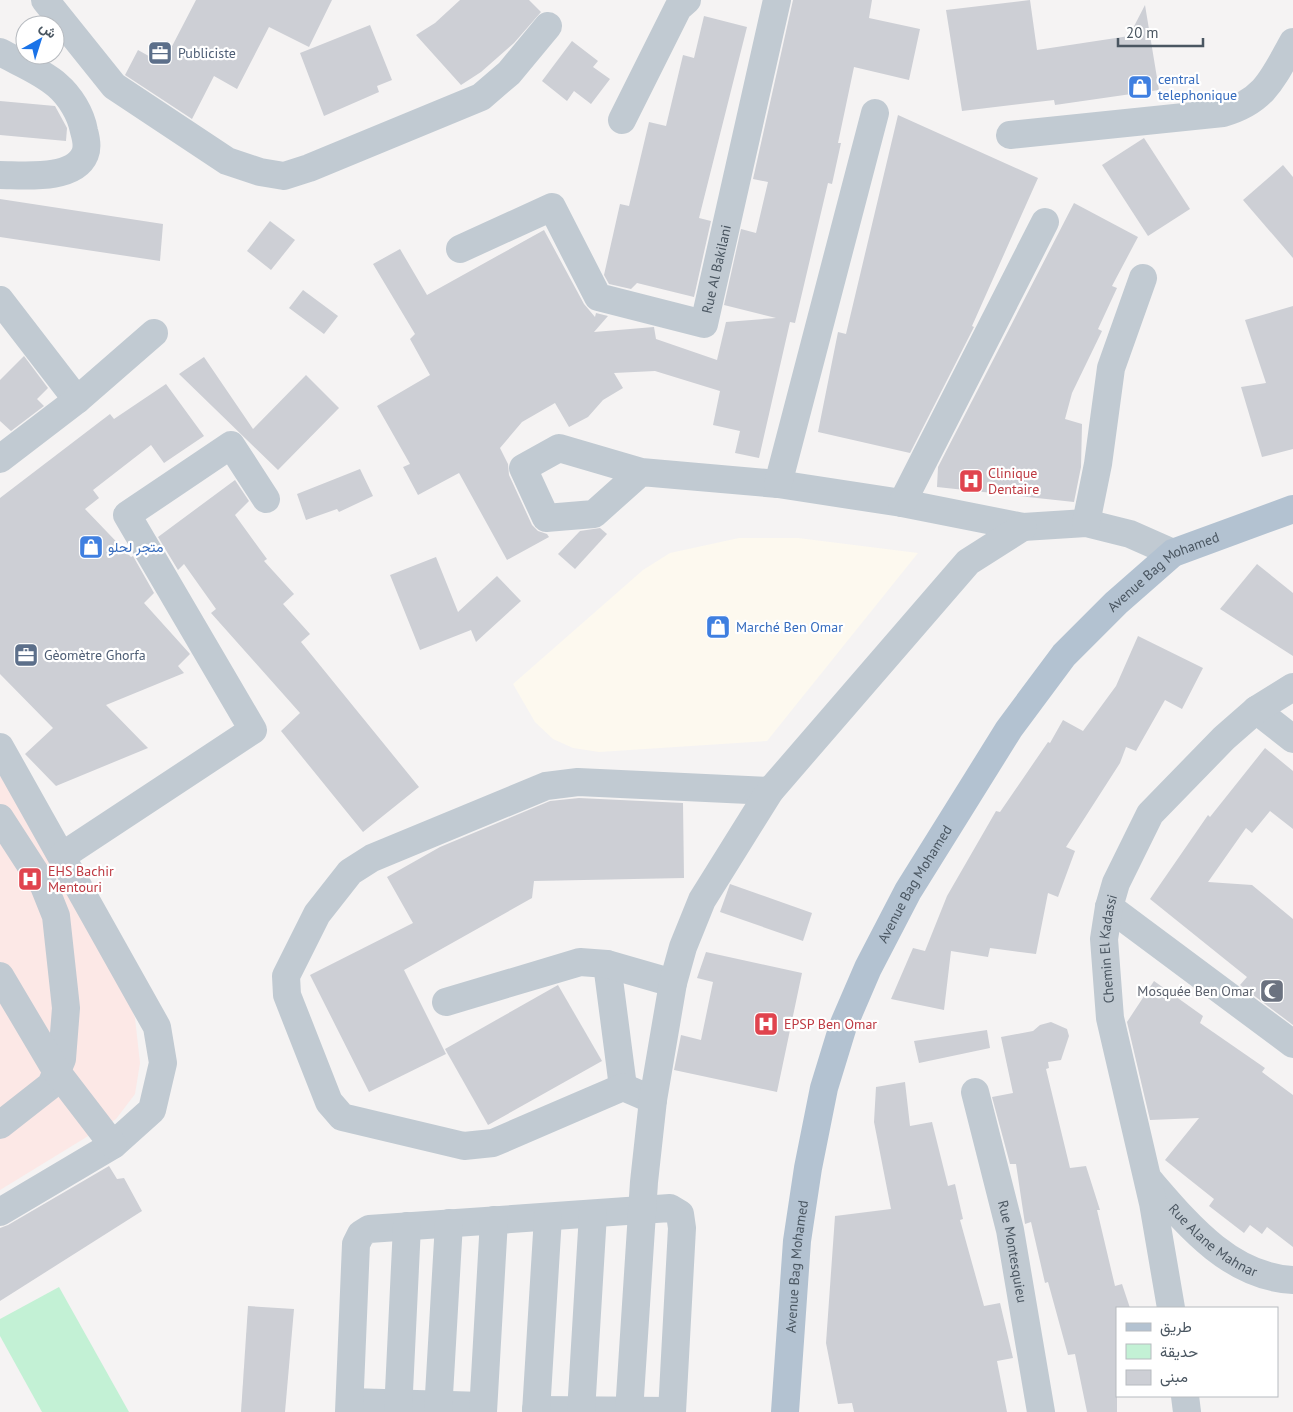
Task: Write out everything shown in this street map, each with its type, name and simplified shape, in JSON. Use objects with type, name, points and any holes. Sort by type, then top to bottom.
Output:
[{"type":"main road","name":"Avenue Bag Mohamed","points":[[784,1412],[797,1241],[808,1168],[824,1088],[840,1035],[868,968],[908,891],[1009,729],[1064,655],[1116,603],[1173,553],[1293,509]]},
{"type":"street","points":[[45,0],[114,86],[227,161],[260,172],[284,176],[309,168],[481,97],[509,73],[548,26]]},
{"type":"street","points":[[622,120],[678,8],[687,0]]},
{"type":"street","name":"Rue Al Bakilani","points":[[460,249],[552,207],[598,297],[704,324],[770,2]]},
{"type":"street","points":[[1010,135],[1223,113],[1242,107],[1251,102],[1265,88],[1285,74],[1293,42]]},
{"type":"street","points":[[0,52],[57,85],[72,103],[83,124],[86,142],[85,154],[74,167],[49,176],[0,175]]},
{"type":"street","points":[[778,484],[875,113]]},
{"type":"street","points":[[902,503],[1045,222]]},
{"type":"street","points":[[1086,523],[1098,464],[1112,368],[1143,278]]},
{"type":"street","points":[[0,300],[77,400]]},
{"type":"street","points":[[0,460],[77,400],[154,333]]},
{"type":"street","points":[[62,856],[253,730],[127,515],[231,445],[266,498]]},
{"type":"street","points":[[641,472],[778,484],[902,503],[1023,527],[1086,523],[1130,534],[1173,553]]},
{"type":"street","points":[[629,1411],[644,1182],[653,1100],[673,983],[683,947],[702,900],[770,791],[968,562],[1023,527]]},
{"type":"street","name":"Chemin El Kadassi","points":[[1172,1307],[1153,1203],[1110,1018],[1104,939],[1109,907],[1116,883],[1150,814],[1224,738],[1256,710],[1293,687]]},
{"type":"street","points":[[1256,710],[1293,739]]},
{"type":"street","points":[[0,747],[157,1027],[163,1063],[152,1110],[113,1145],[0,1212]]},
{"type":"street","points":[[653,1100],[623,1087],[493,1143],[464,1146],[342,1117],[329,1102],[287,995],[286,976],[317,914],[350,872],[372,858],[546,786],[578,782],[770,791]]},
{"type":"street","points":[[0,818],[44,886],[56,916],[66,1008],[62,1059],[51,1084],[0,1125]]},
{"type":"street","points":[[1109,907],[1293,1044]]},
{"type":"street","points":[[446,1002],[580,962],[607,964],[673,983]]},
{"type":"street","points":[[607,964],[623,1087]]},
{"type":"street","points":[[0,976],[57,1072],[113,1145]]},
{"type":"street","name":"Rue Montesquieu","points":[[975,1092],[1010,1230],[1041,1412]]},
{"type":"street","name":"Rue Alane Mahnar","points":[[1146,1178],[1192,1229],[1235,1263],[1277,1279],[1293,1280]]},
{"type":"street","points":[[494,1220],[483,1409],[350,1407],[356,1244],[361,1234],[370,1229],[494,1220],[642,1211],[670,1208],[680,1214],[682,1228],[672,1412],[536,1411],[548,1217]]},
{"type":"street","points":[[581,1411],[593,1214]]},
{"type":"street","points":[[438,1409],[448,1224]]},
{"type":"street","points":[[398,1408],[407,1226]]},
{"type":"street","points":[[1185,1397],[1186,1412]]},
{"type":"shaded area","name":"Marché Ben Omar","points":[[739,538],[798,538],[918,553],[767,741],[599,752],[573,748],[553,739],[535,722],[513,684],[643,570],[670,553]]},
{"type":"shaded area","name":"EHS Bachir Mentouri","points":[[0,775],[122,984],[135,1018],[140,1063],[135,1094],[116,1119],[0,1190]]},
{"type":"green space","points":[[59,1287],[129,1412],[42,1412],[0,1336],[0,1319]]},
{"type":"building","points":[[196,0],[332,0],[309,47],[269,27],[237,89],[214,76],[192,119],[125,75],[138,50],[154,59],[161,49],[168,54]]},
{"type":"building","points":[[460,0],[529,0],[541,12],[514,43],[481,72],[461,85],[416,35],[435,23]]},
{"type":"building","points":[[793,0],[872,0],[869,18],[920,29],[909,80],[854,67],[838,143],[841,143],[832,184],[828,183],[795,323],[790,322],[759,458],[735,453],[740,431],[713,425],[720,391],[655,371],[614,373],[623,388],[603,400],[588,417],[569,427],[555,403],[522,422],[500,448],[508,464],[509,475],[532,525],[549,537],[507,560],[459,473],[418,495],[403,467],[410,464],[377,406],[430,375],[410,339],[415,334],[373,264],[400,249],[427,295],[544,230],[584,304],[595,317],[596,313],[608,316],[594,332],[654,327],[656,339],[717,360],[726,322],[776,318],[724,305],[741,229],[756,233],[768,182],[753,179]]},
{"type":"building","points":[[1030,0],[1037,50],[1129,36],[1145,5],[1159,90],[1055,105],[1054,100],[962,111],[946,10]]},
{"type":"building","points":[[704,16],[747,27],[699,218],[711,221],[694,297],[637,283],[631,289],[609,284],[604,275],[620,204],[629,206],[649,122],[666,126],[683,55],[694,58]]},
{"type":"building","points":[[370,25],[392,80],[377,86],[379,92],[324,116],[300,53]]},
{"type":"building","points":[[572,41],[598,61],[593,67],[610,79],[591,104],[574,91],[567,101],[542,81]]},
{"type":"building","points":[[0,101],[55,106],[67,128],[66,141],[0,135]]},
{"type":"building","points":[[898,115],[1038,178],[972,326],[974,327],[910,453],[818,432],[838,332],[846,334]]},
{"type":"building","points":[[1144,138],[1190,209],[1148,236],[1102,165]]},
{"type":"building","points":[[1283,165],[1293,177],[1293,258],[1243,200]]},
{"type":"building","points":[[0,199],[163,224],[160,261],[0,237]]},
{"type":"building","points":[[1074,203],[1138,237],[1112,286],[1117,288],[1098,329],[1102,331],[1072,393],[1065,419],[1082,424],[1081,467],[1074,502],[937,487],[938,467]]},
{"type":"building","points":[[270,221],[295,240],[271,270],[247,251]]},
{"type":"building","points":[[303,290],[338,316],[324,334],[289,308]]},
{"type":"building","points":[[1293,306],[1293,449],[1262,457],[1241,387],[1266,383],[1245,320]]},
{"type":"building","points":[[24,356],[48,388],[37,399],[44,406],[11,431],[0,421],[0,380]]},
{"type":"building","points":[[204,357],[253,429],[306,375],[339,408],[278,470],[179,374]]},
{"type":"building","points":[[166,384],[204,436],[164,463],[151,445],[93,490],[99,498],[85,509],[131,557],[133,556],[154,593],[144,603],[190,654],[178,666],[184,673],[106,705],[148,748],[56,786],[25,754],[53,728],[0,674],[0,498],[110,414],[114,419]]},
{"type":"building","points":[[360,469],[373,496],[339,512],[337,509],[306,520],[297,494]]},
{"type":"building","points":[[235,480],[249,501],[235,515],[267,559],[264,561],[294,594],[283,604],[310,634],[301,642],[419,787],[363,832],[281,731],[300,713],[211,613],[216,609],[184,564],[178,570],[158,537]]},
{"type":"building","points":[[600,528],[607,534],[575,569],[558,554],[580,531]]},
{"type":"building","points":[[436,557],[458,612],[497,576],[521,601],[476,642],[471,630],[420,650],[390,575]]},
{"type":"building","points":[[1257,564],[1293,593],[1293,656],[1220,609]]},
{"type":"building","points":[[1138,636],[1203,668],[1182,709],[1165,700],[1136,751],[1126,747],[1120,763],[1066,847],[1075,851],[1058,897],[1048,893],[1036,954],[990,948],[988,957],[951,951],[944,1010],[891,999],[913,948],[925,951],[947,896],[996,811],[1000,812],[1048,742],[1050,743],[1063,720],[1083,731],[1116,686]]},
{"type":"building","points":[[1265,748],[1293,771],[1293,829],[1270,811],[1252,833],[1246,828],[1208,882],[1252,885],[1293,919],[1293,1025],[1240,985],[1247,977],[1150,899],[1208,815],[1210,817]]},
{"type":"building","points":[[579,798],[683,803],[684,878],[534,881],[532,898],[404,970],[446,1054],[369,1092],[310,975],[413,923],[387,877],[440,847],[550,801]]},
{"type":"building","points":[[730,884],[812,913],[803,941],[720,912]]},
{"type":"building","name":"EPSP Ben Omar","points":[[706,952],[802,973],[777,1092],[674,1070],[681,1035],[701,1040],[713,982],[697,978]]},
{"type":"building","points":[[1154,981],[1203,1016],[1200,1023],[1265,1068],[1262,1072],[1293,1095],[1293,1247],[1267,1227],[1262,1234],[1250,1225],[1244,1233],[1209,1206],[1214,1199],[1165,1160],[1199,1118],[1150,1120],[1127,1022]]},
{"type":"building","points":[[558,985],[602,1061],[488,1125],[445,1049]]},
{"type":"building","points":[[1051,1022],[1067,1029],[1069,1036],[1061,1060],[1048,1062],[1049,1068],[1046,1069],[1070,1168],[1086,1166],[1100,1210],[1097,1210],[1115,1286],[1122,1284],[1130,1307],[1116,1307],[1117,1412],[1087,1412],[1075,1354],[1068,1355],[1048,1282],[1045,1283],[1031,1222],[1025,1224],[1016,1164],[1010,1164],[992,1097],[1013,1093],[1001,1037],[1033,1031],[1040,1025]]},
{"type":"building","points":[[987,1030],[990,1048],[919,1063],[914,1041]]},
{"type":"building","points":[[905,1082],[910,1126],[932,1122],[948,1186],[955,1184],[963,1219],[960,1220],[984,1306],[1000,1303],[1013,1358],[997,1361],[1007,1412],[854,1412],[852,1403],[838,1404],[826,1343],[835,1216],[891,1209],[874,1122],[876,1087]]},
{"type":"building","points":[[109,1166],[117,1179],[124,1178],[142,1211],[0,1301],[0,1228]]},
{"type":"building","points":[[248,1306],[294,1309],[285,1412],[241,1412]]},
{"type":"place","name":"Publiciste","points":[[160,53]]},
{"type":"place","name":"central telephonique","points":[[1140,87]]},
{"type":"place","name":"Clinique Dentaire","points":[[971,481]]},
{"type":"place","name":"متجر لحلو","points":[[91,547]]},
{"type":"place","name":"Marché Ben Omar","points":[[718,627]]},
{"type":"place","name":"Gèomètre Ghorfa","points":[[26,655]]},
{"type":"place","name":"EHS Bachir Mentouri","points":[[30,879]]},
{"type":"place","name":"Mosquée Ben Omar","points":[[1272,991]]},
{"type":"place","name":"EPSP Ben Omar","points":[[766,1024]]}]
